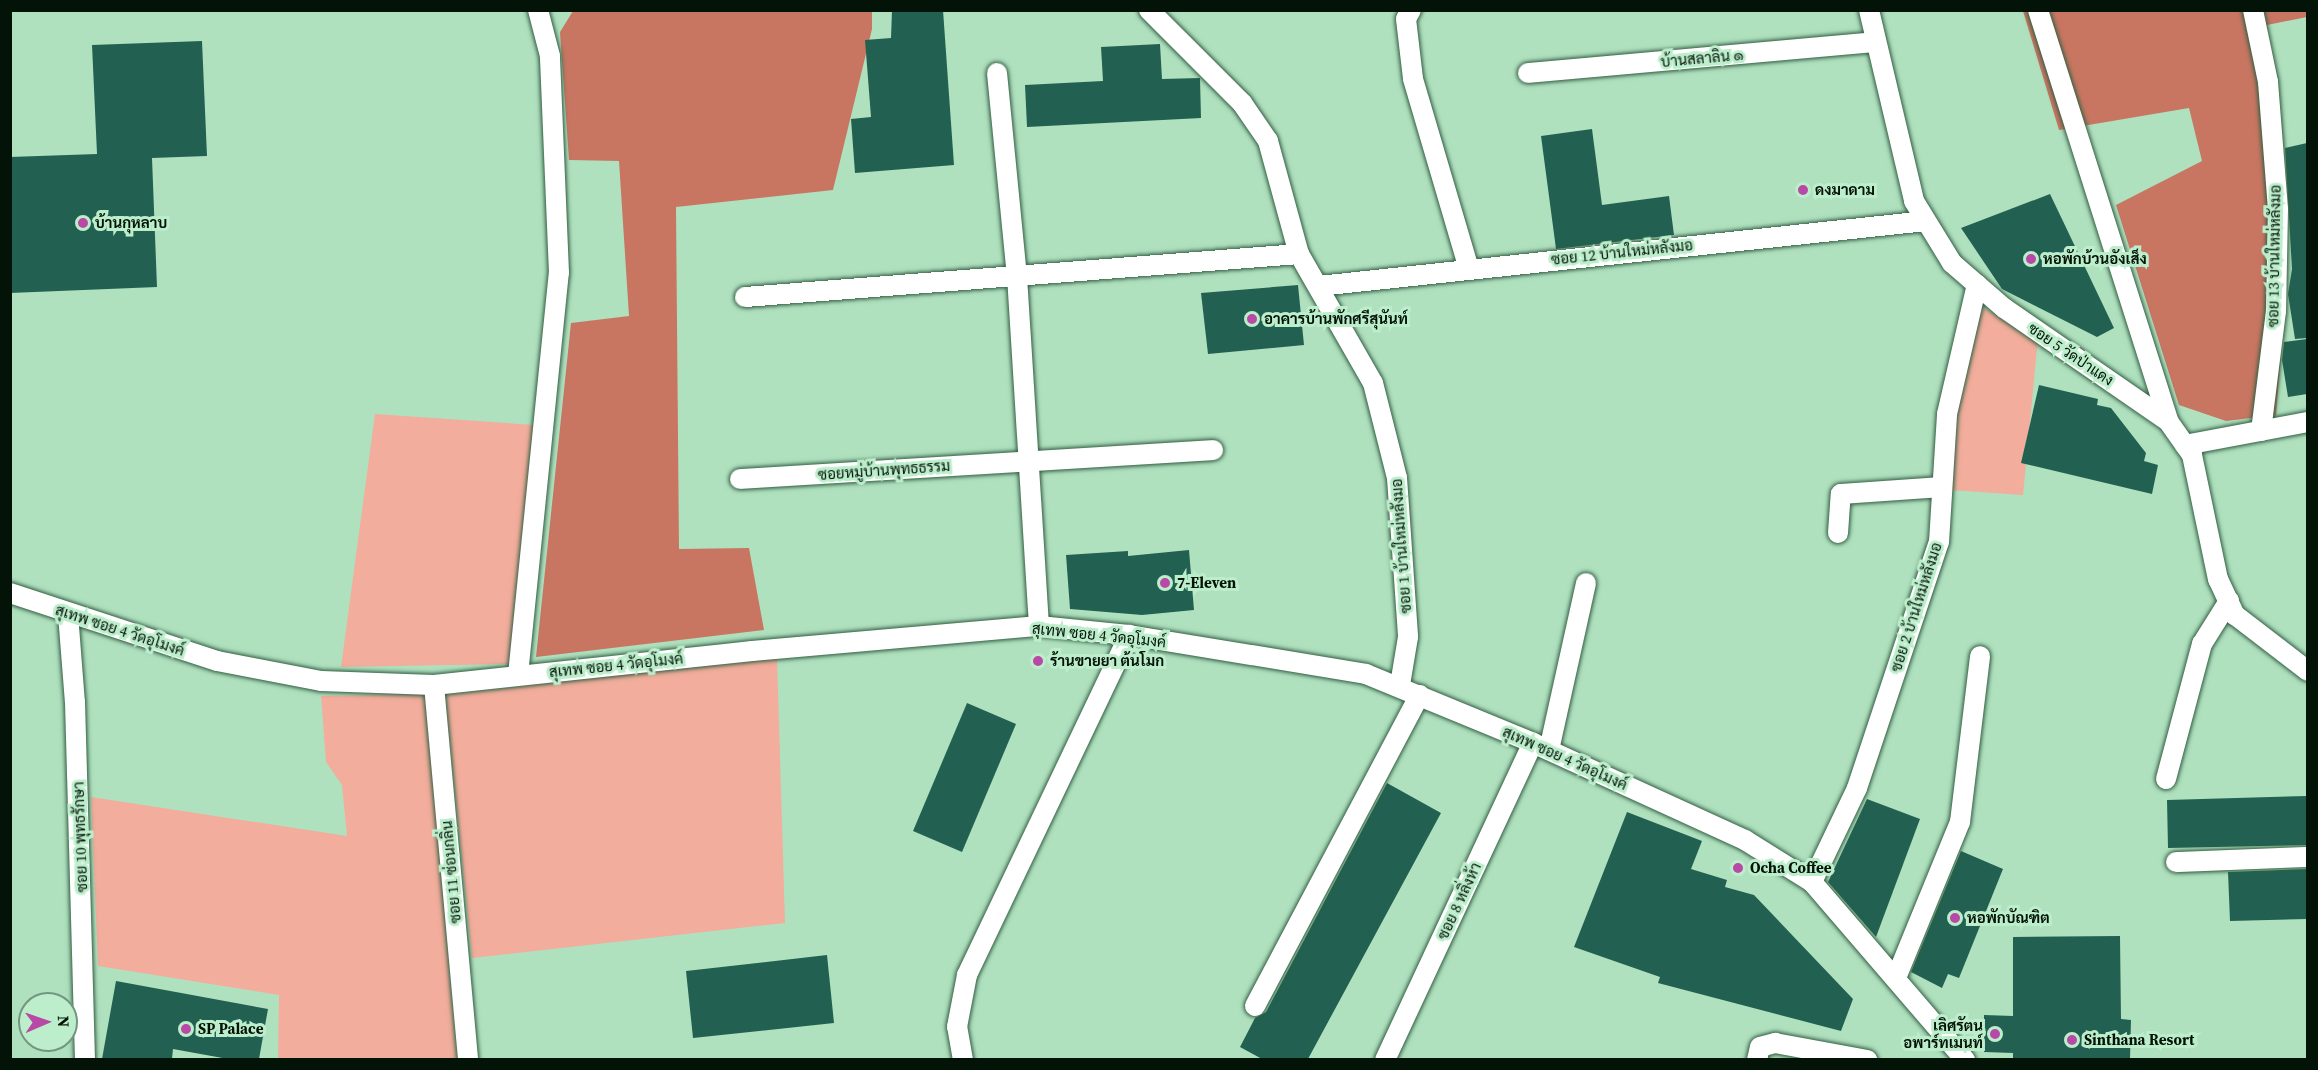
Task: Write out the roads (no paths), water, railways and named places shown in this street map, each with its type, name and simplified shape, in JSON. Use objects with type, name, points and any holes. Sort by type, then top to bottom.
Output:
[{"type":"street","points":[[518,675],[559,273],[550,56],[538,10]]},
{"type":"street","name":"ซอย 1 บ้านใหม่หลังมอ","points":[[1149,10],[1242,103],[1268,141],[1299,254],[1373,383],[1397,478],[1408,637],[1400,685]]},
{"type":"street","points":[[1411,10],[1406,19],[1413,79],[1469,269]]},
{"type":"street","name":"ซอย 5 วัดป่าแดง","points":[[1869,10],[1914,201],[1926,222],[1953,262],[2004,309],[2168,421],[2192,455],[2218,579],[2235,615],[2307,671]]},
{"type":"street","points":[[2037,10],[2168,421]]},
{"type":"street","name":"ซอย 13 บ้านใหม่หลังมอ","points":[[2253,10],[2268,82],[2278,209],[2276,311],[2261,431]]},
{"type":"street","name":"บ้านสลาลิน ๑","points":[[1528,73],[1876,42]]},
{"type":"street","points":[[997,73],[1017,276],[1039,626]]},
{"type":"street","name":"ซอย 12 บ้านใหม่หลังมอ","points":[[1319,286],[1926,222]]},
{"type":"street","points":[[745,297],[1299,254]]},
{"type":"street","name":"ซอย 2 บ้านใหม่หลังมอ","points":[[1812,882],[1857,788],[1935,553],[1947,414],[1977,284]]},
{"type":"street","points":[[2185,445],[2307,422]]},
{"type":"street","name":"ซอยหมู่บ้านพุทธธรรม","points":[[740,479],[1213,450]]},
{"type":"street","points":[[1838,533],[1841,494],[1942,487]]},
{"type":"street","points":[[1540,746],[1586,583]]},
{"type":"street","name":"สุเทพ ซอย 4 วัดอุโมงค์","points":[[10,593],[68,614],[229,663],[321,681],[434,685],[962,630],[1039,626],[1129,635],[1366,674],[1400,685],[1540,746],[1745,840],[1812,882],[1965,1059]]},
{"type":"street","points":[[2166,779],[2202,644],[2229,601]]},
{"type":"street","name":"ซอย 10 พุทธรักษา","points":[[68,614],[75,702],[85,1059]]},
{"type":"street","points":[[963,1059],[957,1027],[967,975],[1129,635]]},
{"type":"street","points":[[1896,978],[1960,822],[1980,656]]},
{"type":"street","name":"ซอย 11 ซ่อนกลิ่น","points":[[434,685],[468,1059]]},
{"type":"street","points":[[1255,1006],[1420,694]]},
{"type":"street","name":"ซอย 8 หลิ่งห้า","points":[[1385,1059],[1540,746]]},
{"type":"street","points":[[2176,862],[2307,857]]},
{"type":"street","points":[[1756,1059],[1760,1047],[1775,1043],[1867,1059]]},
{"type":"place","name":"ดงมาดาม","points":[[1803,190]]},
{"type":"place","name":"บ้านกุหลาบ","points":[[83,223]]},
{"type":"place","name":"หอพักบ้วนอังเส็ง","points":[[2031,259]]},
{"type":"place","name":"อาคารบ้านพักศรีสุนันท์","points":[[1252,319]]},
{"type":"place","name":"7-Eleven","points":[[1165,583]]},
{"type":"place","name":"ร้านขายยา ต้นโมก","points":[[1038,661]]},
{"type":"place","name":"Ocha Coffee","points":[[1738,868]]},
{"type":"place","name":"หอพักบัณฑิต","points":[[1955,918]]},
{"type":"place","name":"SP Palace","points":[[186,1029]]},
{"type":"place","name":"เลิศรัตน อพาร์ทเมนท์","points":[[1995,1034]]},
{"type":"place","name":"Sinthana Resort","points":[[2072,1040]]}]
